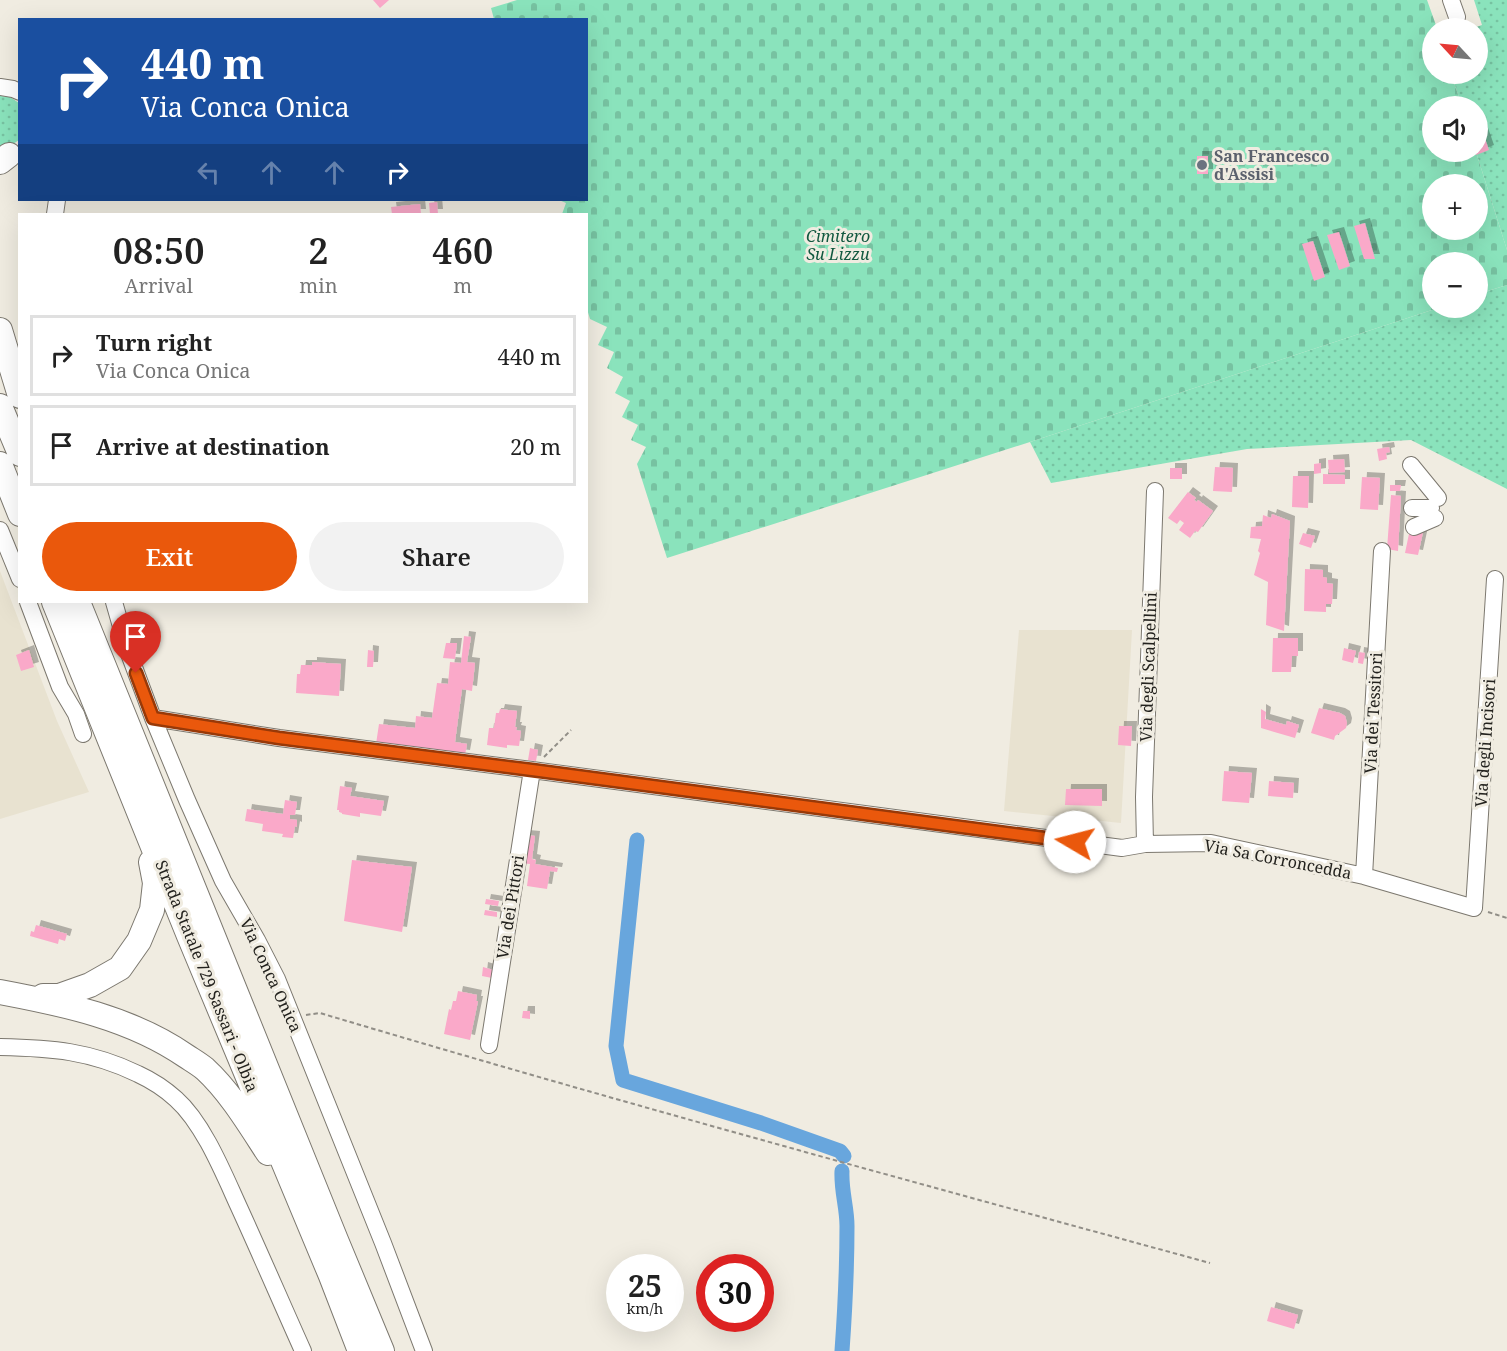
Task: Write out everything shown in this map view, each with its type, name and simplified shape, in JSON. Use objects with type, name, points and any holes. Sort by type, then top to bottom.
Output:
[{"type":"highway","points":[[0,330],[18,389]]},
{"type":"highway","points":[[0,406],[18,449]]},
{"type":"highway","points":[[0,464],[18,509]]},
{"type":"highway","name":"Strada Statale 729 Sassari - Olbia","points":[[54,603],[360,1351]]},
{"type":"highway","name":"Strada Statale 729 Sassari - Olbia","points":[[78,603],[382,1351]]},
{"type":"highway","points":[[27,997],[59,996],[90,985],[120,968],[140,941],[152,910],[155,883],[142,819]]},
{"type":"highway","points":[[0,992],[90,1012],[130,1026],[166,1042],[204,1068],[230,1098],[298,1197]]},
{"type":"street","points":[[1451,0],[1457,17]]},
{"type":"street","points":[[0,87],[18,91]]},
{"type":"street","points":[[1411,465],[1435,508]]},
{"type":"street","name":"Via degli Scalpellini","points":[[1145,844],[1144,797],[1155,491]]},
{"type":"street","points":[[1412,508],[1435,508]]},
{"type":"street","points":[[1414,527],[1435,508]]},
{"type":"street","points":[[0,531],[18,574]]},
{"type":"street","name":"Via dei Tessitori","points":[[1364,876],[1382,551]]},
{"type":"street","name":"Via degli Incisori","points":[[1474,908],[1495,579]]},
{"type":"street","points":[[28,603],[60,687],[76,714],[83,734]]},
{"type":"street","name":"Via Conca Onica","points":[[114,603],[128,651],[153,718],[223,881],[257,940],[276,979],[424,1351]]},
{"type":"street","name":"Via Sa Corroncedda","points":[[153,718],[279,738],[1122,848],[1145,844],[1211,843],[1364,876],[1474,908]]},
{"type":"street","name":"Via dei Pittori","points":[[489,1045],[532,770]]},
{"type":"street","points":[[0,1047],[66,1050],[99,1058],[144,1077],[177,1099],[194,1120],[217,1158],[303,1351]]},
{"type":"path","points":[[532,770],[572,730]]},
{"type":"path","points":[[1474,908],[1507,918]]},
{"type":"path","points":[[292,1017],[320,1013],[824,1158],[1210,1263]]},
{"type":"shaded area","points":[[0,571],[57,721],[89,792],[0,819]]},
{"type":"shaded area","points":[[1019,630],[1132,630],[1121,823],[1004,811]]},
{"type":"green space","name":"Cimitero Su Lizzu","points":[[517,0],[1427,0],[1433,18],[1422,18],[1422,84],[1454,84],[1459,96],[1422,96],[1422,162],[1479,162],[1483,174],[1422,174],[1422,240],[1488,240],[1488,190],[1507,250],[1507,285],[1488,291],[1488,252],[1422,252],[1422,313],[667,558],[637,464],[646,447],[631,440],[638,425],[622,417],[630,401],[615,393],[623,377],[607,368],[614,352],[598,345],[607,327],[590,319],[588,312],[588,213],[562,213],[566,203],[561,201],[588,201],[588,18],[494,18],[491,8]]},
{"type":"green space","points":[[1474,0],[1507,0],[1507,250],[1488,190],[1488,174],[1483,174],[1479,162],[1488,162],[1488,96],[1459,96],[1454,84],[1488,84],[1488,18],[1480,18]]},
{"type":"green space","points":[[0,96],[10,97],[18,102],[18,141],[0,147]]},
{"type":"green space","points":[[1507,285],[1507,489],[1411,440],[1247,449],[1051,483],[1030,442],[1422,313],[1422,318],[1488,318],[1488,291]]},
{"type":"building","points":[[373,0],[389,0],[380,8]]},
{"type":"building","name":"San Francesco d'Assisi","points":[[1197,156],[1208,156],[1208,174],[1197,174]]},
{"type":"building","points":[[437,202],[438,213],[430,213],[429,203]]},
{"type":"building","points":[[420,204],[421,213],[392,213],[391,207]]},
{"type":"building","points":[[1365,223],[1375,259],[1364,259],[1354,226]]},
{"type":"building","points":[[1339,232],[1350,266],[1339,270],[1327,235]]},
{"type":"building","points":[[1313,241],[1325,277],[1314,281],[1302,244]]},
{"type":"building","points":[[1389,447],[1390,452],[1386,453],[1387,459],[1379,461],[1377,449]]},
{"type":"building","points":[[1344,459],[1345,472],[1329,473],[1328,460]]},
{"type":"building","points":[[1321,463],[1321,473],[1314,474],[1314,464]]},
{"type":"building","points":[[1215,467],[1233,468],[1232,492],[1213,491]]},
{"type":"building","points":[[1170,468],[1182,468],[1182,479],[1170,479]]},
{"type":"building","points":[[1323,474],[1345,475],[1345,484],[1323,484]]},
{"type":"building","points":[[1293,476],[1309,476],[1308,508],[1292,507]]},
{"type":"building","points":[[1362,477],[1380,478],[1378,510],[1360,509]]},
{"type":"building","points":[[1390,485],[1401,485],[1400,491],[1390,491]]},
{"type":"building","points":[[1188,492],[1196,498],[1194,500],[1197,502],[1198,500],[1213,511],[1198,532],[1195,531],[1190,538],[1179,530],[1184,523],[1180,520],[1177,524],[1168,518]]},
{"type":"building","points":[[1391,495],[1401,496],[1398,551],[1387,549]]},
{"type":"building","points":[[1272,514],[1290,521],[1284,631],[1266,625],[1268,582],[1254,575],[1261,539],[1250,538],[1251,527],[1262,526],[1263,515],[1271,518]]},
{"type":"building","points":[[1410,529],[1423,532],[1418,555],[1405,553]]},
{"type":"building","points":[[1303,533],[1315,536],[1311,548],[1299,544]]},
{"type":"building","points":[[1305,569],[1323,570],[1323,577],[1327,578],[1327,583],[1333,584],[1332,604],[1326,604],[1326,612],[1304,611]]},
{"type":"building","points":[[464,636],[471,637],[467,662],[475,663],[472,691],[462,689],[455,742],[467,744],[465,755],[376,744],[379,724],[415,728],[416,716],[432,718],[437,683],[448,684],[450,662],[461,663]]},
{"type":"building","points":[[1273,638],[1298,638],[1298,656],[1292,656],[1291,672],[1272,672]]},
{"type":"building","points":[[446,643],[457,643],[455,659],[443,658]]},
{"type":"building","points":[[1344,648],[1356,651],[1353,663],[1342,660]]},
{"type":"building","points":[[29,650],[34,667],[21,671],[16,655]]},
{"type":"building","points":[[368,650],[374,651],[373,667],[367,667]]},
{"type":"building","points":[[1359,652],[1365,653],[1363,664],[1358,663]]},
{"type":"building","points":[[312,662],[341,664],[339,696],[296,693],[297,674],[300,674],[301,665],[312,665]]},
{"type":"building","points":[[1319,708],[1345,716],[1346,728],[1335,736],[1334,740],[1311,733]]},
{"type":"building","points":[[500,709],[517,711],[515,727],[517,727],[516,730],[521,731],[519,746],[507,745],[507,748],[487,745],[489,728],[494,728],[496,713],[499,713]]},
{"type":"building","points":[[1261,709],[1266,712],[1265,719],[1286,725],[1287,721],[1299,725],[1295,738],[1261,728]]},
{"type":"building","points":[[1119,726],[1132,726],[1131,746],[1118,745]]},
{"type":"building","points":[[530,748],[538,750],[536,761],[528,760]]},
{"type":"building","points":[[1224,771],[1252,773],[1249,803],[1222,801]]},
{"type":"building","points":[[1269,781],[1294,783],[1293,798],[1268,796]]},
{"type":"building","points":[[340,786],[352,788],[350,796],[384,801],[381,816],[360,813],[360,817],[339,812],[337,810]]},
{"type":"building","points":[[1066,789],[1102,789],[1102,806],[1065,805]]},
{"type":"building","points":[[285,800],[297,802],[295,815],[290,815],[290,819],[297,820],[293,838],[262,831],[263,824],[245,821],[247,809],[283,814]]},
{"type":"building","points":[[524,835],[535,836],[532,859],[536,860],[535,864],[558,868],[557,872],[550,871],[547,889],[527,886],[530,864],[520,863]]},
{"type":"building","points":[[352,860],[412,867],[402,932],[344,921]]},
{"type":"building","points":[[486,899],[499,901],[498,906],[485,904]]},
{"type":"building","points":[[485,910],[497,912],[497,917],[484,915]]},
{"type":"building","points":[[36,925],[67,934],[65,941],[59,939],[58,944],[30,936]]},
{"type":"building","points":[[483,967],[493,970],[492,978],[482,976]]},
{"type":"building","points":[[458,991],[477,995],[476,1001],[478,1001],[470,1040],[444,1034],[449,1009],[451,1010],[453,1001],[456,1001]]},
{"type":"building","points":[[523,1011],[530,1011],[530,1019],[522,1018]]},
{"type":"building","points":[[1271,1307],[1298,1315],[1294,1329],[1267,1321]]},
{"type":"waterway","points":[[637,840],[616,1046],[623,1080],[761,1123],[840,1151],[844,1156]]},
{"type":"waterway","points":[[842,1171],[847,1226],[842,1351]]},
{"type":"place","name":"San Francesco d'Assisi","points":[[1202,165]]},
{"type":"route","points":[[136,673],[153,718],[279,738],[1075,842]]}]
